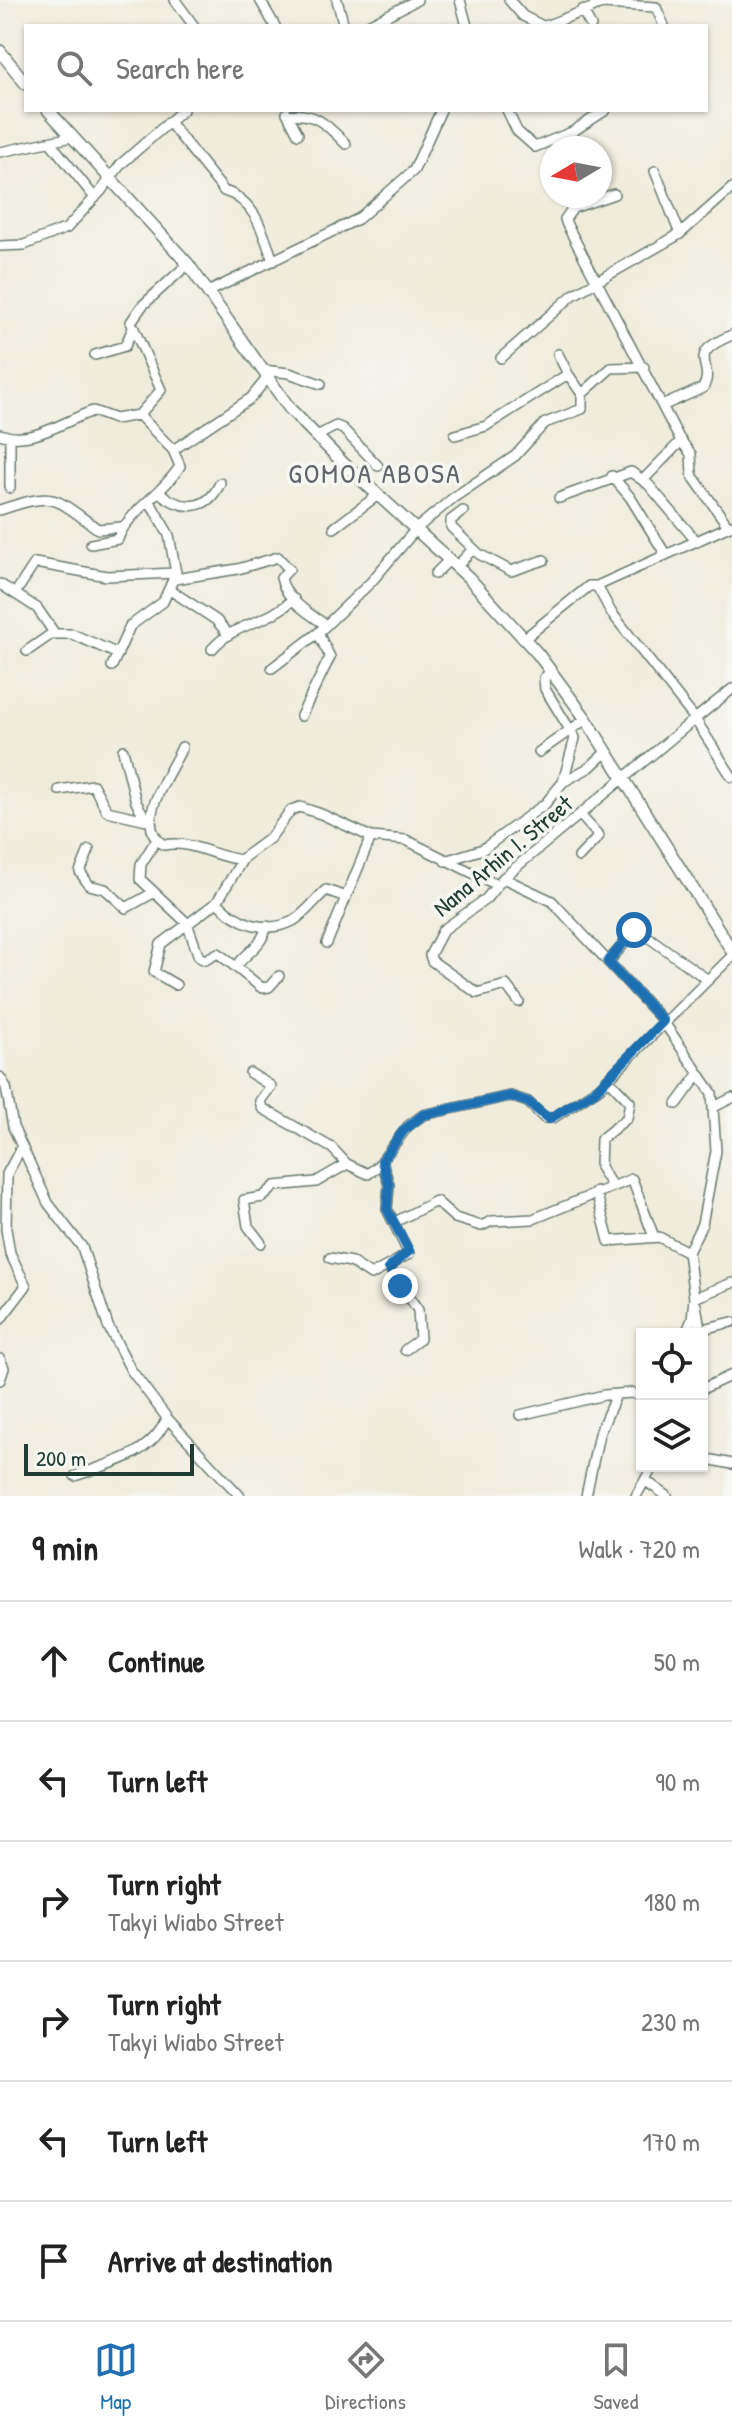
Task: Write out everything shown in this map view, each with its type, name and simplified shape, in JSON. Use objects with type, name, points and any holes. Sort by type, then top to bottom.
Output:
[{"type":"main road","points":[[0,51],[24,81]]},
{"type":"main road","points":[[50,112],[188,264],[290,409],[453,563],[552,671],[586,719],[732,954]]},
{"type":"street","points":[[175,0],[193,24]]},
{"type":"street","points":[[260,0],[274,24]]},
{"type":"street","points":[[337,0],[343,24]]},
{"type":"street","points":[[370,24],[417,0]]},
{"type":"street","points":[[460,0],[466,24]]},
{"type":"street","points":[[509,0],[523,16],[540,24]]},
{"type":"street","points":[[549,24],[582,10],[610,3],[631,8],[649,5],[660,12],[663,24]]},
{"type":"street","points":[[582,10],[590,24]]},
{"type":"street","points":[[0,246],[24,245],[58,232],[181,112]]},
{"type":"street","points":[[287,112],[298,134]]},
{"type":"street","points":[[287,112],[308,114],[320,119],[346,144]]},
{"type":"street","points":[[208,292],[358,219],[414,170],[440,112]]},
{"type":"street","points":[[508,112],[517,131],[535,147],[572,132],[603,112]]},
{"type":"street","points":[[169,122],[224,191],[246,202],[273,261]]},
{"type":"street","points":[[0,152],[72,137]]},
{"type":"street","points":[[50,142],[95,198]]},
{"type":"street","points":[[655,171],[680,234]]},
{"type":"street","points":[[501,358],[573,295],[680,234],[732,188]]},
{"type":"street","points":[[525,638],[586,589],[730,526],[692,475],[691,454],[681,441],[565,219],[573,208],[614,194]]},
{"type":"street","points":[[10,488],[5,436],[58,427],[93,411],[115,419],[139,415],[161,390],[131,322],[142,306],[188,264]]},
{"type":"street","points":[[95,355],[125,346],[133,328]]},
{"type":"street","points":[[664,405],[703,388],[707,379],[702,358],[704,352],[732,335]]},
{"type":"street","points":[[272,668],[322,629],[371,582],[416,529],[453,498],[515,456],[545,423],[583,406],[582,394],[558,354]]},
{"type":"street","points":[[582,394],[611,368],[644,367]]},
{"type":"street","points":[[173,450],[251,398],[266,374],[289,373],[321,384]]},
{"type":"street","points":[[455,435],[486,426],[568,374]]},
{"type":"street","points":[[91,544],[118,539],[121,527],[150,502],[180,466],[173,450],[139,415]]},
{"type":"street","points":[[317,436],[336,426],[343,429],[378,466]]},
{"type":"street","points":[[644,479],[681,441]]},
{"type":"street","points":[[559,498],[627,471],[644,479],[697,542]]},
{"type":"street","points":[[612,476],[630,497],[666,555]]},
{"type":"street","points":[[159,492],[173,504],[185,507],[207,501],[220,483]]},
{"type":"street","points":[[334,528],[378,495]]},
{"type":"street","points":[[0,510],[52,498],[62,501],[98,529],[121,527]]},
{"type":"street","points":[[112,666],[130,626],[160,606],[176,576],[169,535],[150,502]]},
{"type":"street","points":[[463,511],[450,525],[473,549],[509,571],[544,560]]},
{"type":"street","points":[[435,574],[473,549]]},
{"type":"street","points":[[16,592],[36,563],[107,576],[176,576],[238,569],[278,557],[289,569],[281,583],[322,629],[330,657],[301,716]]},
{"type":"street","points":[[0,584],[37,608],[53,633]]},
{"type":"street","points":[[597,586],[611,612],[695,719],[732,777]]},
{"type":"street","points":[[170,590],[216,620],[227,633]]},
{"type":"street","points":[[212,649],[227,633],[273,617],[294,599]]},
{"type":"street","points":[[27,651],[53,633],[72,634],[118,654]]},
{"type":"street","points":[[445,861],[483,849],[537,810],[563,782],[575,742],[572,729],[545,689],[544,678],[552,671]]},
{"type":"street","name":"Nana Arhin I. Street","points":[[519,1002],[503,984],[477,993],[430,957],[443,930],[486,899],[500,882],[732,689]]},
{"type":"street","points":[[539,752],[586,719]]},
{"type":"street","points":[[149,821],[162,781],[173,771],[182,747]]},
{"type":"street","points":[[123,750],[136,802],[157,839],[164,845],[192,844],[219,858],[242,860]]},
{"type":"street","points":[[563,782],[573,779],[605,753]]},
{"type":"street","points":[[59,790],[93,785],[110,813],[149,821]]},
{"type":"street","points":[[176,985],[156,975],[154,962],[161,944],[217,902],[242,860],[270,838],[295,808],[321,814],[371,837],[401,838],[445,861],[548,898],[663,1021],[712,1093],[714,1175],[702,1224],[688,1252],[701,1328]]},
{"type":"street","points":[[579,857],[599,836],[581,816]]},
{"type":"street","points":[[327,943],[371,837]]},
{"type":"street","points":[[157,839],[139,868],[143,885],[187,923],[201,960],[218,953],[262,988],[269,987],[279,976]]},
{"type":"street","points":[[89,850],[80,872],[89,885],[105,889],[126,908],[153,893]]},
{"type":"street","points":[[217,902],[239,921],[267,926],[296,919],[326,890],[346,897]]},
{"type":"street","points":[[236,967],[245,955],[260,946],[267,926]]},
{"type":"street","points":[[608,962],[637,929],[708,980]]},
{"type":"street","points":[[250,1073],[271,1086],[260,1101],[262,1108],[332,1148],[347,1164],[366,1174],[382,1161],[397,1140],[423,1115],[507,1096],[525,1101],[549,1119],[591,1094],[732,954]]},
{"type":"street","points":[[677,1104],[699,1074]]},
{"type":"street","points":[[0,1077],[6,1087],[12,1124],[48,1203],[82,1247],[108,1326],[131,1370],[167,1418],[240,1496]]},
{"type":"street","points":[[608,1079],[630,1102],[627,1118],[601,1139],[600,1167],[612,1186]]},
{"type":"street","points":[[714,1107],[732,1098]]},
{"type":"street","points":[[0,1320],[26,1286],[10,1253],[6,1232],[7,1169],[22,1146]]},
{"type":"street","points":[[330,1258],[351,1262],[371,1275],[389,1268],[409,1254],[387,1209],[389,1185],[382,1161]]},
{"type":"street","points":[[261,1243],[248,1226],[244,1200],[263,1197],[275,1186],[316,1182],[347,1164]]},
{"type":"street","points":[[395,1222],[436,1201],[451,1216],[479,1226],[492,1221],[533,1219],[596,1191],[630,1180],[635,1182],[654,1237]]},
{"type":"street","points":[[596,1191],[609,1241],[654,1237],[688,1252]]},
{"type":"street","points":[[389,1268],[419,1314],[420,1339],[405,1350]]},
{"type":"street","points":[[694,1298],[732,1283]]},
{"type":"street","points":[[688,1328],[694,1298]]},
{"type":"street","points":[[708,1330],[732,1322]]},
{"type":"street","points":[[0,1359],[4,1368],[0,1380]]},
{"type":"street","points":[[708,1386],[732,1375]]},
{"type":"street","points":[[520,1415],[616,1395],[636,1395]]},
{"type":"street","points":[[586,1496],[599,1434],[616,1395]]},
{"type":"street","points":[[75,1476],[127,1459],[158,1434],[167,1418]]},
{"type":"street","points":[[708,1459],[732,1464]]},
{"type":"street","points":[[636,1496],[650,1472]]},
{"type":"street","points":[[646,1481],[667,1496]]},
{"type":"district","name":"GOMOA ABOSA","points":[[375,473]]},
{"type":"route","points":[[400,1286],[389,1268],[408,1255],[409,1251],[387,1209],[389,1185],[382,1161],[404,1130],[420,1116],[510,1096],[528,1102],[549,1119],[599,1088],[663,1021],[608,962],[634,930]]}]
